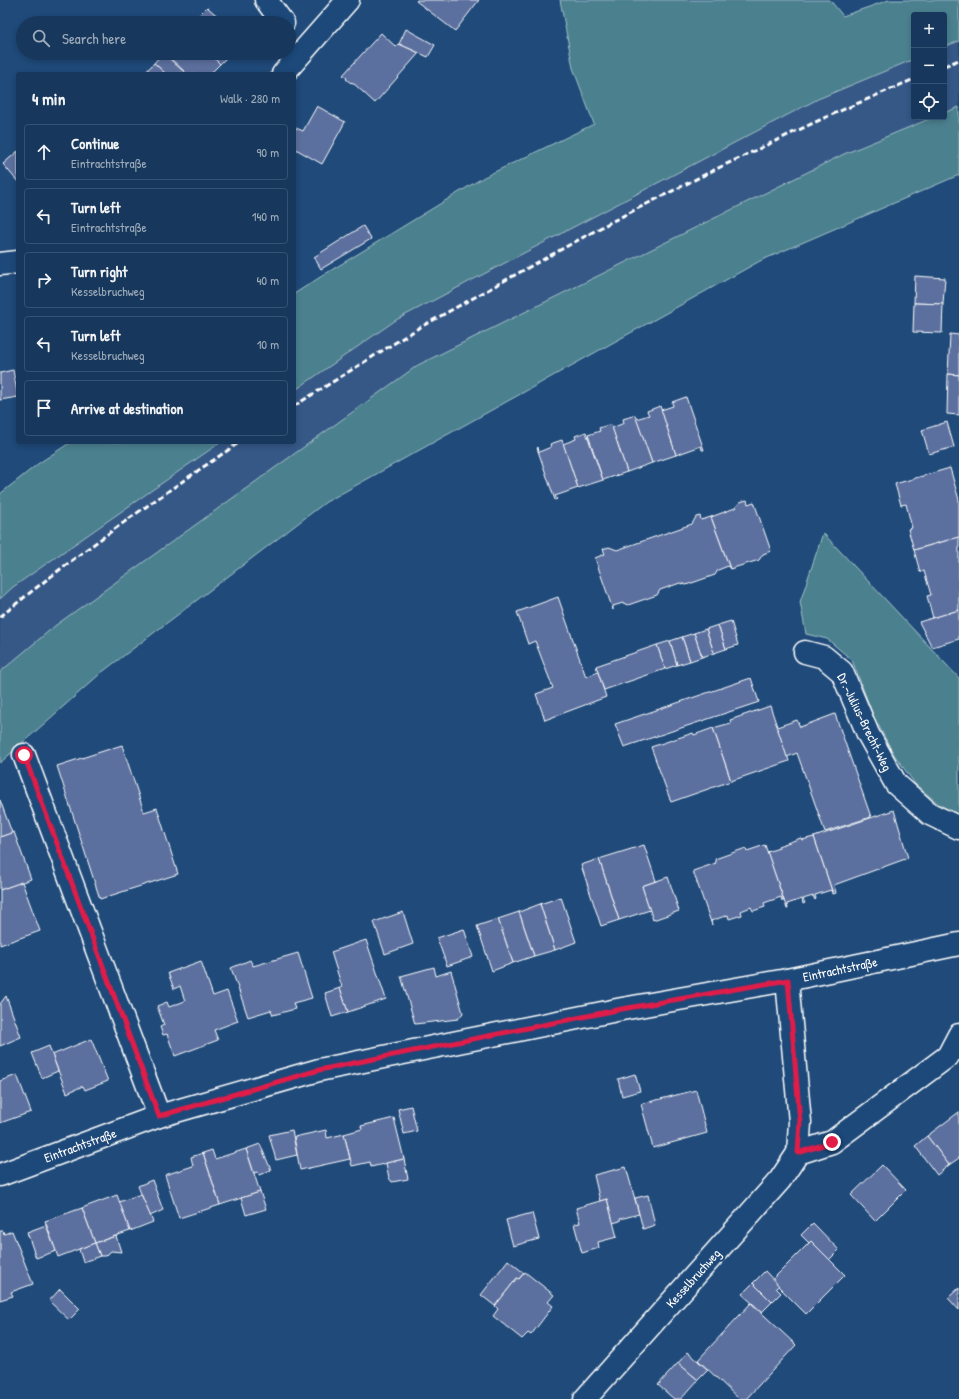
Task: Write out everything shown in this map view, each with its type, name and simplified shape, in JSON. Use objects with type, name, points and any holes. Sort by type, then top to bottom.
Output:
[{"type":"street","points":[[266,0],[278,16]]},
{"type":"street","points":[[296,60],[348,0]]},
{"type":"street","points":[[296,40],[304,51]]},
{"type":"street","points":[[285,72],[296,60]]},
{"type":"street","points":[[0,264],[16,262]]},
{"type":"street","name":"Dr.-Julius-Brecht-Weg","points":[[805,652],[824,657],[842,672],[868,734],[896,784],[930,814],[959,828]]},
{"type":"street","points":[[24,755],[159,1116]]},
{"type":"street","name":"Eintrachtstraße","points":[[0,1175],[159,1116],[319,1070],[622,1009],[788,980],[959,944]]},
{"type":"street","name":"Kesselbruchweg","points":[[584,1399],[780,1180],[798,1153],[800,1122],[788,980]]},
{"type":"street","points":[[798,1153],[832,1142],[948,1056],[959,1035]]},
{"type":"shaded area","points":[[959,41],[959,107],[947,112],[947,48],[947,46]]},
{"type":"shaded area","points":[[911,60],[911,120],[927,120],[844,154],[0,672],[0,599],[13,587],[218,444],[296,444],[296,390],[396,320],[818,99]]},
{"type":"green space","points":[[560,0],[830,0],[843,16],[889,0],[959,0],[959,41],[947,46],[947,12],[911,12],[911,60],[818,99],[396,320],[296,390],[296,293],[484,177],[594,124],[573,68]]},
{"type":"green space","points":[[959,107],[959,175],[760,261],[326,502],[101,673],[0,763],[0,672],[56,625],[418,365],[844,154],[927,120],[947,120],[947,112]]},
{"type":"green space","points":[[68,444],[218,444],[13,587],[0,599],[0,494],[39,463]]},
{"type":"green space","points":[[823,533],[959,678],[959,815],[941,806],[915,784],[893,753],[873,715],[852,660],[827,639],[806,634],[800,602]]},
{"type":"building","points":[[479,0],[455,31],[416,1]]},
{"type":"building","points":[[207,7],[218,16],[198,16]]},
{"type":"building","points":[[406,29],[435,45],[428,57],[399,44]]},
{"type":"building","points":[[381,33],[396,47],[399,44],[419,53],[375,103],[343,75]]},
{"type":"building","points":[[157,60],[171,60],[183,71],[164,72],[154,63]]},
{"type":"building","points":[[172,60],[216,60],[220,64],[212,72],[185,72]]},
{"type":"building","points":[[216,60],[224,60],[220,64]]},
{"type":"building","points":[[154,63],[164,72],[146,72]]},
{"type":"building","points":[[317,106],[345,122],[322,164],[296,149],[296,128],[303,131]]},
{"type":"building","points":[[16,153],[16,180],[3,164]]},
{"type":"building","points":[[363,226],[371,239],[321,269],[314,257]]},
{"type":"building","points":[[915,276],[945,278],[943,304],[914,303]]},
{"type":"building","points":[[914,303],[943,304],[942,333],[913,332]]},
{"type":"building","points":[[950,334],[959,335],[959,375],[948,374]]},
{"type":"building","points":[[13,370],[16,386],[16,397],[0,400],[0,373]]},
{"type":"building","points":[[948,374],[959,375],[959,415],[947,414]]},
{"type":"building","points":[[686,397],[704,450],[702,450],[701,446],[676,455],[661,410],[673,406],[672,402]]},
{"type":"building","points":[[660,406],[676,455],[652,463],[636,419],[649,415],[647,411]]},
{"type":"building","points":[[635,415],[652,463],[627,472],[612,428],[624,423],[623,419]]},
{"type":"building","points":[[947,422],[954,447],[929,454],[922,430]]},
{"type":"building","points":[[611,424],[627,472],[603,480],[588,435],[600,431],[599,428]]},
{"type":"building","points":[[586,432],[603,480],[578,488],[563,444],[576,439],[575,436]]},
{"type":"building","points":[[562,440],[578,488],[555,496],[557,499],[555,500],[537,448],[538,447],[539,452],[551,447],[550,444]]},
{"type":"building","points":[[950,468],[959,500],[959,537],[914,550],[908,529],[912,528],[906,504],[901,505],[895,484]]},
{"type":"building","points":[[747,500],[748,504],[754,502],[771,551],[763,554],[759,560],[730,569],[711,517],[735,508],[740,502]]},
{"type":"building","points":[[700,516],[701,520],[711,517],[730,569],[728,566],[718,570],[715,575],[686,585],[680,583],[660,590],[657,595],[628,605],[623,603],[613,606],[613,610],[595,558],[605,554],[603,549],[609,547],[617,550],[692,524],[696,517]]},
{"type":"building","points":[[959,537],[959,610],[933,618],[927,596],[931,595],[924,571],[920,572],[914,550]]},
{"type":"building","points":[[558,597],[586,677],[598,672],[606,697],[545,720],[536,694],[553,688],[535,641],[528,644],[517,612]]},
{"type":"building","points":[[959,610],[959,639],[932,647],[919,622]]},
{"type":"building","points":[[731,621],[738,645],[726,649],[718,625]]},
{"type":"building","points":[[718,625],[726,649],[714,653],[706,629]]},
{"type":"building","points":[[706,629],[714,653],[702,657],[694,633]]},
{"type":"building","points":[[694,633],[702,657],[690,661],[682,637]]},
{"type":"building","points":[[682,637],[690,661],[677,665],[670,641]]},
{"type":"building","points":[[670,641],[677,665],[665,669],[657,645]]},
{"type":"building","points":[[657,645],[665,669],[604,690],[596,666]]},
{"type":"building","points":[[751,678],[759,702],[624,747],[615,724]]},
{"type":"building","points":[[770,706],[789,761],[731,781],[713,728],[731,723],[730,720]]},
{"type":"building","points":[[835,714],[871,817],[825,832],[797,753],[787,757],[777,727],[797,720],[800,727]]},
{"type":"building","points":[[713,728],[731,781],[671,802],[651,747]]},
{"type":"building","points":[[122,745],[144,812],[157,808],[178,874],[100,899],[57,766]]},
{"type":"building","points":[[0,800],[12,833],[0,837]]},
{"type":"building","points":[[894,810],[908,858],[834,885],[836,893],[833,894],[814,837]]},
{"type":"building","points":[[14,832],[31,879],[0,890],[0,837]]},
{"type":"building","points":[[814,837],[833,894],[831,890],[815,895],[815,900],[813,896],[803,899],[805,903],[803,904],[802,899],[787,904],[787,909],[767,852],[779,848],[778,846],[801,838],[802,840]]},
{"type":"building","points":[[644,845],[656,881],[642,886],[650,910],[619,920],[599,859]]},
{"type":"building","points":[[765,845],[784,901],[782,901],[781,897],[764,903],[765,907],[753,911],[751,907],[741,911],[742,915],[729,919],[728,915],[711,921],[712,925],[693,871],[716,863],[715,859],[746,848],[747,851]]},
{"type":"building","points":[[599,859],[619,920],[601,926],[581,865]]},
{"type":"building","points":[[668,877],[679,911],[653,920],[642,886]]},
{"type":"building","points":[[22,882],[40,931],[0,945],[0,890]]},
{"type":"building","points":[[561,897],[576,942],[555,950],[540,904]]},
{"type":"building","points":[[540,904],[555,950],[534,956],[519,912]]},
{"type":"building","points":[[403,912],[413,944],[385,954],[374,922]]},
{"type":"building","points":[[519,912],[534,956],[513,963],[498,919]]},
{"type":"building","points":[[498,919],[513,963],[492,971],[477,926]]},
{"type":"building","points":[[464,929],[473,957],[447,966],[437,938]]},
{"type":"building","points":[[366,940],[386,999],[348,1012],[331,952]]},
{"type":"building","points":[[298,953],[312,998],[293,1003],[295,1009],[273,1015],[271,1010],[248,1017],[231,968],[250,960],[253,966]]},
{"type":"building","points":[[201,961],[213,996],[227,991],[238,1021],[214,1030],[218,1040],[175,1056],[167,1034],[163,1035],[160,1027],[164,1025],[157,1006],[167,1002],[169,1007],[185,1001],[180,986],[174,989],[168,973]]},
{"type":"building","points":[[434,967],[436,976],[451,971],[463,1013],[458,1019],[415,1024],[401,976]]},
{"type":"building","points":[[340,988],[348,1012],[332,1017],[325,993]]},
{"type":"building","points":[[6,996],[21,1037],[0,1046],[0,1004]]},
{"type":"building","points":[[91,1039],[108,1081],[85,1090],[83,1086],[67,1093],[52,1055]]},
{"type":"building","points":[[49,1046],[58,1071],[42,1078],[32,1053]]},
{"type":"building","points":[[635,1074],[640,1091],[622,1096],[618,1079]]},
{"type":"building","points":[[17,1075],[31,1112],[0,1123],[0,1081]]},
{"type":"building","points":[[696,1090],[707,1133],[653,1148],[641,1104]]},
{"type":"building","points":[[411,1106],[417,1131],[404,1134],[398,1109]]},
{"type":"building","points":[[959,1112],[959,1158],[949,1165],[927,1136]]},
{"type":"building","points":[[394,1118],[404,1159],[371,1167],[370,1162],[352,1166],[344,1134],[362,1129],[361,1126]]},
{"type":"building","points":[[292,1130],[297,1155],[276,1160],[269,1135]]},
{"type":"building","points":[[326,1130],[327,1138],[344,1134],[350,1159],[300,1170],[294,1137]]},
{"type":"building","points":[[927,1136],[949,1165],[937,1175],[915,1146]]},
{"type":"building","points":[[260,1144],[271,1170],[259,1175],[258,1172],[254,1173],[246,1149]]},
{"type":"building","points":[[246,1149],[260,1192],[220,1205],[203,1153],[212,1150],[215,1159]]},
{"type":"building","points":[[203,1153],[220,1205],[179,1218],[165,1175],[193,1166],[191,1157]]},
{"type":"building","points":[[404,1159],[408,1179],[392,1182],[389,1178],[386,1163]]},
{"type":"building","points":[[882,1165],[906,1190],[875,1221],[851,1195]]},
{"type":"building","points":[[626,1167],[639,1214],[620,1219],[620,1221],[613,1223],[607,1199],[600,1201],[594,1175]]},
{"type":"building","points":[[152,1180],[163,1210],[150,1216],[138,1186]]},
{"type":"building","points":[[260,1192],[266,1209],[246,1215],[241,1198]]},
{"type":"building","points":[[141,1194],[153,1222],[130,1231],[119,1202]]},
{"type":"building","points":[[117,1195],[130,1231],[95,1243],[82,1208]]},
{"type":"building","points":[[648,1195],[655,1225],[643,1229],[635,1198]]},
{"type":"building","points":[[607,1199],[617,1237],[598,1242],[599,1248],[582,1253],[574,1224],[580,1223],[576,1208]]},
{"type":"building","points":[[82,1208],[95,1243],[58,1257],[45,1221]]},
{"type":"building","points":[[532,1213],[539,1239],[513,1246],[506,1220]]},
{"type":"building","points":[[813,1223],[839,1250],[829,1260],[811,1241],[809,1243],[801,1235]]},
{"type":"building","points":[[46,1225],[56,1251],[36,1258],[27,1232]]},
{"type":"building","points":[[0,1231],[3,1231],[4,1234],[12,1231],[33,1284],[11,1292],[13,1296],[0,1300]]},
{"type":"building","points":[[116,1236],[121,1252],[111,1251],[106,1256],[100,1256],[95,1243]]},
{"type":"building","points":[[811,1241],[845,1275],[806,1314],[772,1280]]},
{"type":"building","points":[[95,1243],[100,1256],[83,1262],[79,1249]]},
{"type":"building","points":[[508,1260],[524,1273],[519,1279],[517,1278],[495,1306],[481,1295]]},
{"type":"building","points":[[765,1271],[779,1286],[776,1288],[781,1293],[772,1302],[753,1283]]},
{"type":"building","points":[[525,1272],[554,1295],[548,1302],[553,1306],[531,1335],[528,1333],[522,1339],[493,1316],[498,1309],[495,1306],[517,1278],[519,1279]]},
{"type":"building","points":[[753,1283],[772,1302],[762,1312],[742,1294]]},
{"type":"building","points":[[959,1288],[959,1310],[948,1298]]},
{"type":"building","points":[[60,1289],[80,1309],[69,1320],[49,1301]]},
{"type":"building","points":[[751,1303],[796,1345],[746,1399],[739,1399],[698,1360]]},
{"type":"building","points":[[688,1352],[708,1370],[698,1380],[678,1363]]},
{"type":"building","points":[[678,1363],[698,1380],[681,1399],[674,1399],[658,1385]]},
{"type":"railway","points":[[947,65],[959,60]]},
{"type":"railway","points":[[296,405],[417,329],[609,223],[714,170],[824,118],[911,80]]},
{"type":"railway","points":[[0,617],[88,548],[237,444]]},
{"type":"route","points":[[24,755],[159,1116],[319,1070],[622,1009],[788,980],[800,1122],[798,1153],[832,1142]]}]
